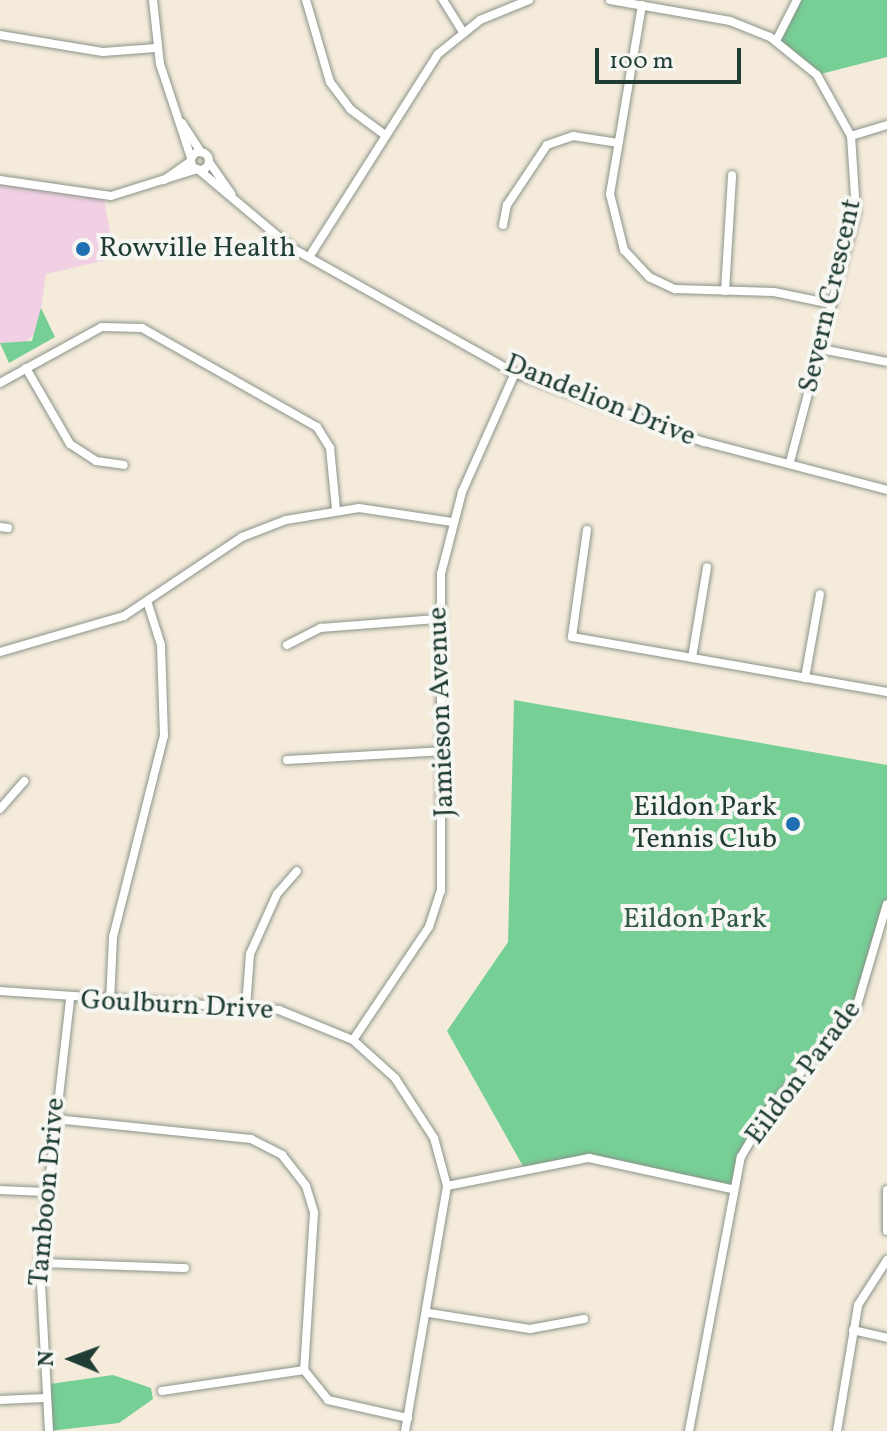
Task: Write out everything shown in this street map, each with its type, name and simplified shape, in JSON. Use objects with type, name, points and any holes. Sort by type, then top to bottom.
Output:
[{"type":"street","name":"Dandelion Drive","points":[[153,0],[156,48],[194,165],[249,216],[515,373],[704,442],[790,461],[887,490]]},
{"type":"street","points":[[306,0],[330,82],[385,135]]},
{"type":"street","points":[[443,0],[462,31]]},
{"type":"street","points":[[311,254],[429,65],[462,31],[529,0]]},
{"type":"street","name":"Severn Crescent","points":[[610,0],[730,21],[776,41],[817,75],[851,136],[856,212],[790,461]]},
{"type":"street","points":[[776,41],[797,0]]},
{"type":"street","points":[[642,5],[618,143],[610,210],[624,250],[663,285],[832,304]]},
{"type":"street","points":[[0,35],[103,52],[156,48]]},
{"type":"street","name":"Dandelion Drive","points":[[177,116],[249,216]]},
{"type":"street","points":[[851,136],[887,125]]},
{"type":"street","points":[[503,225],[507,205],[547,145],[573,136],[618,143]]},
{"type":"street","points":[[194,165],[201,152]]},
{"type":"street","points":[[0,180],[111,196],[156,185],[194,165],[209,162]]},
{"type":"street","points":[[725,291],[732,175]]},
{"type":"street","points":[[0,383],[102,327],[142,328],[317,427],[330,448],[336,509]]},
{"type":"street","points":[[821,349],[887,362]]},
{"type":"street","points":[[26,368],[70,444],[96,461],[124,465]]},
{"type":"street","name":"Jamieson Avenue","points":[[353,1040],[436,909],[446,860],[436,619],[452,522],[515,373]]},
{"type":"street","points":[[0,652],[71,638],[148,604],[242,537],[336,509],[452,522]]},
{"type":"street","points":[[587,530],[572,638],[887,692]]},
{"type":"street","points":[[692,658],[707,567]]},
{"type":"street","points":[[805,678],[820,594]]},
{"type":"street","points":[[110,1003],[113,937],[164,736],[161,645],[148,604]]},
{"type":"street","points":[[287,645],[321,628],[436,619]]},
{"type":"street","points":[[287,760],[441,751]]},
{"type":"street","points":[[0,809],[24,781]]},
{"type":"street","points":[[246,1007],[250,954],[277,894],[297,871]]},
{"type":"street","name":"Eildon Parade","points":[[689,1431],[731,1189],[769,1109],[846,1026],[883,949],[887,904]]},
{"type":"street","name":"Goulburn Drive","points":[[0,991],[70,1001],[246,1007],[305,1017],[353,1040],[420,1113],[447,1186],[429,1313],[405,1431]]},
{"type":"street","name":"Tamboon Drive","points":[[49,1431],[40,1263],[70,1001]]},
{"type":"street","points":[[55,1119],[251,1139],[292,1163],[314,1213],[304,1370],[328,1400],[408,1418]]},
{"type":"street","points":[[447,1186],[589,1158],[731,1189]]},
{"type":"street","points":[[0,1190],[46,1192]]},
{"type":"street","points":[[887,1190],[887,1231]]},
{"type":"street","points":[[837,1431],[853,1330],[864,1291],[887,1260]]},
{"type":"street","points":[[40,1263],[185,1268]]},
{"type":"street","points":[[429,1313],[530,1329],[584,1319]]},
{"type":"street","points":[[853,1330],[887,1338]]},
{"type":"street","points":[[162,1391],[304,1370]]},
{"type":"street","points":[[0,1400],[45,1398]]},
{"type":"shaded area","points":[[0,180],[103,195],[115,258],[46,274],[38,331],[21,346],[0,343]]},
{"type":"green space","points":[[797,0],[887,0],[887,57],[817,75],[776,41]]},
{"type":"green space","points":[[41,308],[55,337],[9,363],[0,343],[32,341]]},
{"type":"green space","name":"Eildon Park","points":[[514,700],[887,765],[887,904],[868,984],[831,1046],[758,1124],[731,1189],[571,1158],[524,1168],[447,1031],[508,942]]},
{"type":"green space","points":[[113,1375],[151,1388],[153,1399],[119,1423],[49,1431],[43,1385]]},
{"type":"place","name":"Rowville Health","points":[[83,249]]},
{"type":"place","name":"Eildon Park Tennis Club","points":[[793,824]]}]
